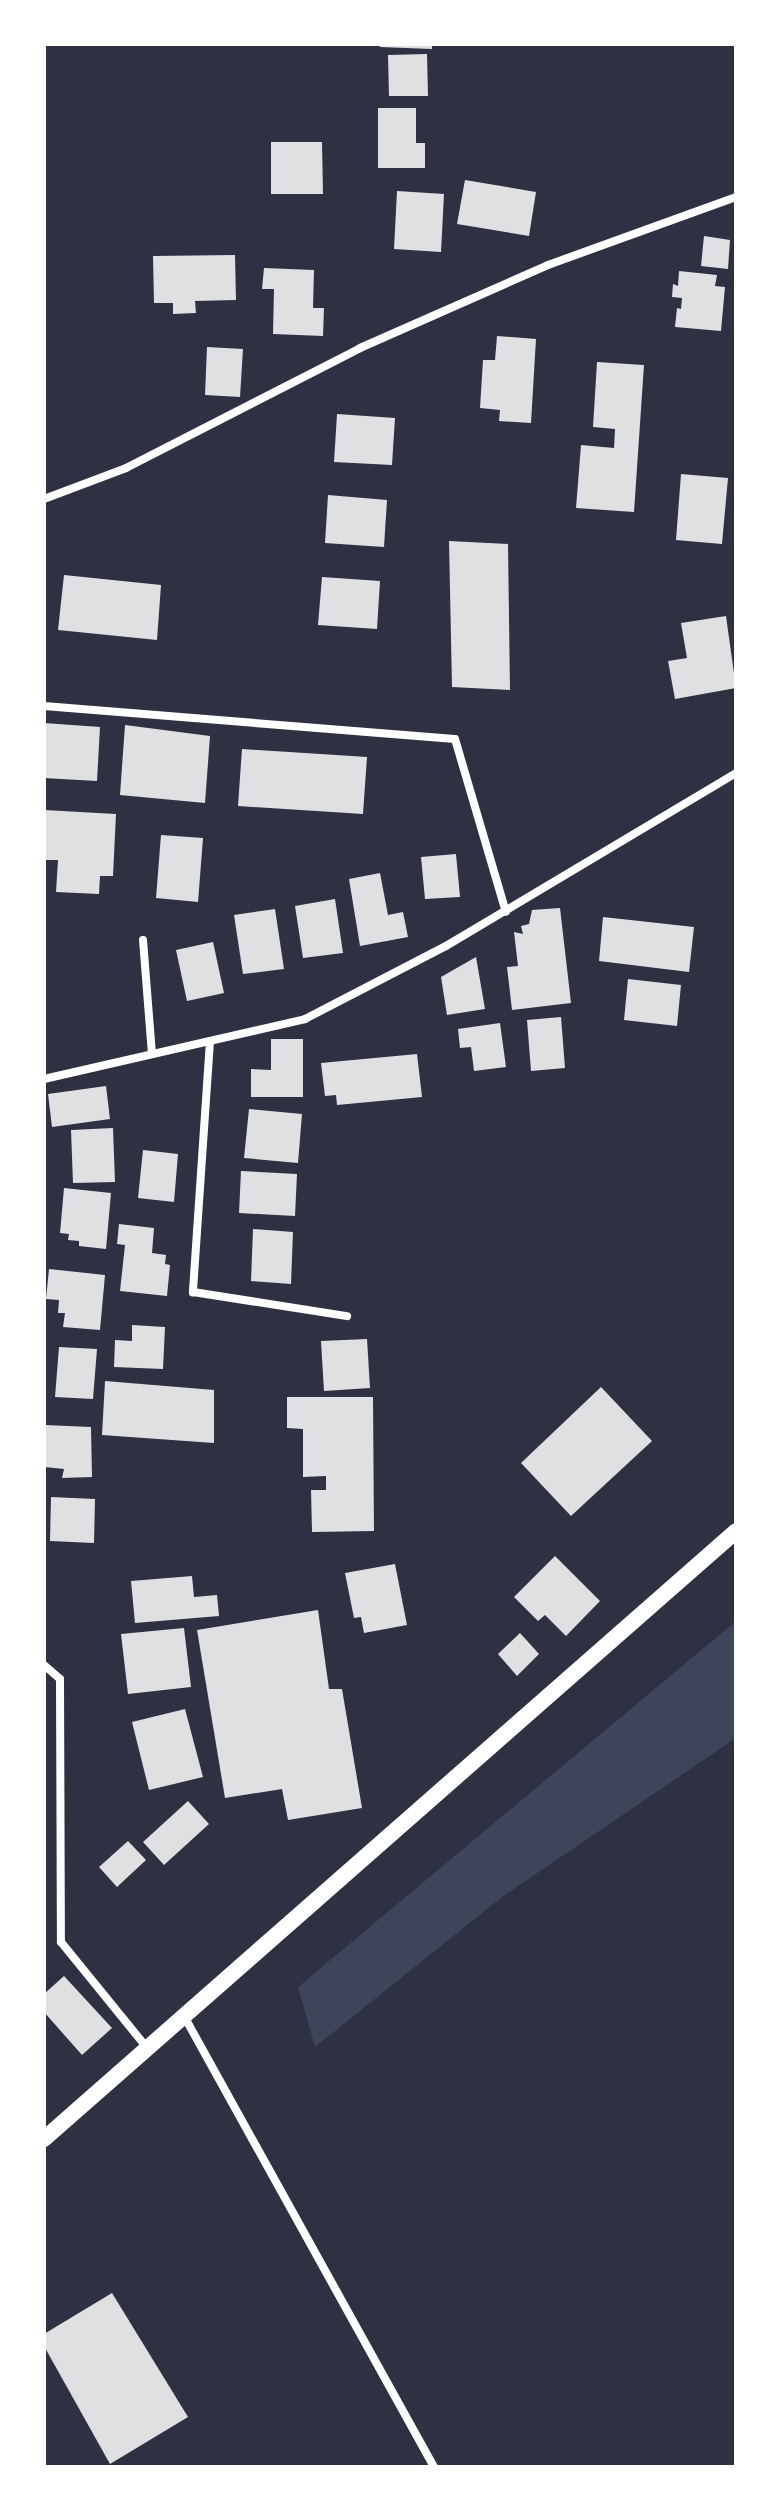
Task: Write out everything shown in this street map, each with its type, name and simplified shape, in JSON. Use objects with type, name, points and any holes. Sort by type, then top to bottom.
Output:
[{"type":"main road","points":[[44,2139],[736,1531]]},
{"type":"street","points":[[44,499],[126,468],[360,348],[519,278],[736,197]]},
{"type":"street","points":[[44,706],[455,739],[506,912]]},
{"type":"street","points":[[44,1079],[305,1019],[506,912],[736,773]]},
{"type":"street","points":[[143,940],[152,1054]]},
{"type":"street","points":[[210,1041],[193,1292],[347,1316]]},
{"type":"street","points":[[44,1665],[60,1679],[61,1942],[147,2048]]},
{"type":"street","points":[[184,2016],[434,2467]]},
{"type":"shaded area","points":[[736,1621],[736,1738],[502,1897],[315,2047],[298,1987]]},
{"type":"building","points":[[380,44],[432,44],[432,49],[380,47]]},
{"type":"building","points":[[427,54],[428,96],[389,96],[388,55]]},
{"type":"building","points":[[378,108],[416,108],[416,143],[425,143],[425,168],[378,168]]},
{"type":"building","points":[[271,142],[322,142],[323,194],[271,194]]},
{"type":"building","points":[[465,180],[536,192],[529,236],[457,224]]},
{"type":"building","points":[[397,191],[444,194],[441,252],[394,249]]},
{"type":"building","points":[[704,236],[730,240],[728,269],[701,266]]},
{"type":"building","points":[[235,255],[236,300],[195,301],[196,313],[173,314],[173,303],[154,303],[153,256]]},
{"type":"building","points":[[264,268],[314,270],[313,308],[324,308],[323,336],[273,334],[274,289],[262,289]]},
{"type":"building","points":[[679,271],[717,275],[715,286],[725,287],[721,331],[675,327],[677,308],[681,309],[682,298],[672,297],[673,284],[678,286]]},
{"type":"building","points":[[497,336],[536,339],[531,423],[499,421],[500,410],[480,408],[483,360],[495,360]]},
{"type":"building","points":[[207,347],[243,349],[240,397],[205,395]]},
{"type":"building","points":[[597,362],[644,365],[634,512],[576,508],[581,445],[614,448],[615,429],[593,427]]},
{"type":"building","points":[[337,414],[395,418],[392,465],[334,462]]},
{"type":"building","points":[[681,474],[728,478],[722,544],[676,540]]},
{"type":"building","points":[[328,495],[387,500],[384,547],[325,543]]},
{"type":"building","points":[[449,541],[508,544],[510,690],[452,687]]},
{"type":"building","points":[[64,575],[161,585],[157,640],[58,630]]},
{"type":"building","points":[[322,577],[380,581],[377,629],[318,625]]},
{"type":"building","points":[[726,616],[736,688],[675,699],[668,661],[687,658],[681,623]]},
{"type":"building","points":[[44,723],[100,727],[97,781],[44,778]]},
{"type":"building","points":[[125,725],[210,736],[205,803],[120,795]]},
{"type":"building","points":[[242,749],[367,757],[363,814],[238,806]]},
{"type":"building","points":[[44,810],[116,814],[113,876],[100,876],[99,894],[56,892],[58,860],[44,860]]},
{"type":"building","points":[[161,835],[203,838],[198,902],[156,898]]},
{"type":"building","points":[[456,854],[460,897],[425,899],[421,857]]},
{"type":"building","points":[[380,873],[388,915],[403,912],[408,937],[360,946],[349,879]]},
{"type":"building","points":[[335,899],[343,953],[303,958],[295,906]]},
{"type":"building","points":[[560,908],[571,1003],[512,1010],[507,967],[518,966],[514,932],[523,934],[521,926],[529,924],[532,910]]},
{"type":"building","points":[[275,909],[284,969],[243,974],[234,915]]},
{"type":"building","points":[[603,917],[694,927],[689,972],[599,961]]},
{"type":"building","points":[[213,942],[224,993],[187,1001],[176,950]]},
{"type":"building","points":[[476,957],[485,1009],[447,1015],[441,977]]},
{"type":"building","points":[[628,979],[681,985],[677,1026],[624,1020]]},
{"type":"building","points":[[561,1017],[565,1068],[531,1071],[527,1020]]},
{"type":"building","points":[[500,1023],[506,1067],[474,1071],[471,1047],[460,1048],[458,1029]]},
{"type":"building","points":[[271,1039],[303,1039],[303,1097],[251,1097],[251,1069],[271,1070]]},
{"type":"building","points":[[417,1054],[422,1097],[337,1105],[336,1095],[325,1096],[321,1063]]},
{"type":"building","points":[[106,1086],[110,1119],[52,1127],[48,1094]]},
{"type":"building","points":[[249,1109],[302,1114],[298,1163],[244,1158]]},
{"type":"building","points":[[113,1128],[115,1182],[73,1183],[71,1130]]},
{"type":"building","points":[[143,1150],[178,1154],[174,1202],[138,1198]]},
{"type":"building","points":[[241,1171],[297,1174],[295,1216],[239,1213]]},
{"type":"building","points":[[64,1188],[111,1193],[106,1249],[79,1246],[79,1241],[68,1240],[69,1234],[60,1233]]},
{"type":"building","points":[[119,1224],[154,1228],[152,1253],[166,1255],[165,1264],[170,1265],[167,1296],[120,1291],[125,1245],[117,1244]]},
{"type":"building","points":[[253,1229],[293,1232],[291,1284],[251,1281]]},
{"type":"building","points":[[49,1269],[105,1275],[100,1330],[63,1327],[65,1313],[58,1313],[59,1300],[46,1299]]},
{"type":"building","points":[[132,1325],[165,1327],[163,1369],[114,1367],[115,1340],[132,1341]]},
{"type":"building","points":[[367,1339],[370,1388],[324,1391],[321,1341]]},
{"type":"building","points":[[59,1347],[97,1349],[93,1399],[55,1397]]},
{"type":"building","points":[[105,1381],[214,1390],[214,1443],[102,1435]]},
{"type":"building","points":[[601,1387],[652,1441],[571,1516],[521,1463]]},
{"type":"building","points":[[287,1397],[373,1397],[374,1531],[312,1532],[311,1490],[326,1490],[326,1476],[303,1477],[303,1429],[287,1428]]},
{"type":"building","points":[[45,1425],[91,1427],[92,1477],[62,1478],[64,1469],[44,1467]]},
{"type":"building","points":[[51,1497],[95,1499],[94,1543],[50,1541]]},
{"type":"building","points":[[555,1556],[600,1601],[566,1636],[545,1615],[538,1621],[514,1597]]},
{"type":"building","points":[[395,1564],[407,1625],[364,1633],[361,1617],[354,1618],[345,1573]]},
{"type":"building","points":[[192,1576],[194,1597],[217,1595],[219,1616],[135,1623],[131,1581]]},
{"type":"building","points":[[318,1610],[329,1689],[342,1689],[362,1808],[288,1820],[282,1789],[225,1798],[197,1630]]},
{"type":"building","points":[[184,1628],[191,1687],[128,1694],[121,1634]]},
{"type":"building","points":[[520,1633],[539,1654],[517,1676],[498,1654]]},
{"type":"building","points":[[185,1709],[203,1777],[149,1790],[132,1722]]},
{"type":"building","points":[[188,1801],[209,1824],[164,1865],[143,1842]]},
{"type":"building","points":[[128,1841],[146,1860],[117,1887],[99,1867]]},
{"type":"building","points":[[64,1976],[112,2028],[82,2055],[44,2012],[44,1994]]},
{"type":"building","points":[[112,2293],[188,2417],[110,2464],[44,2346],[44,2334]]}]
